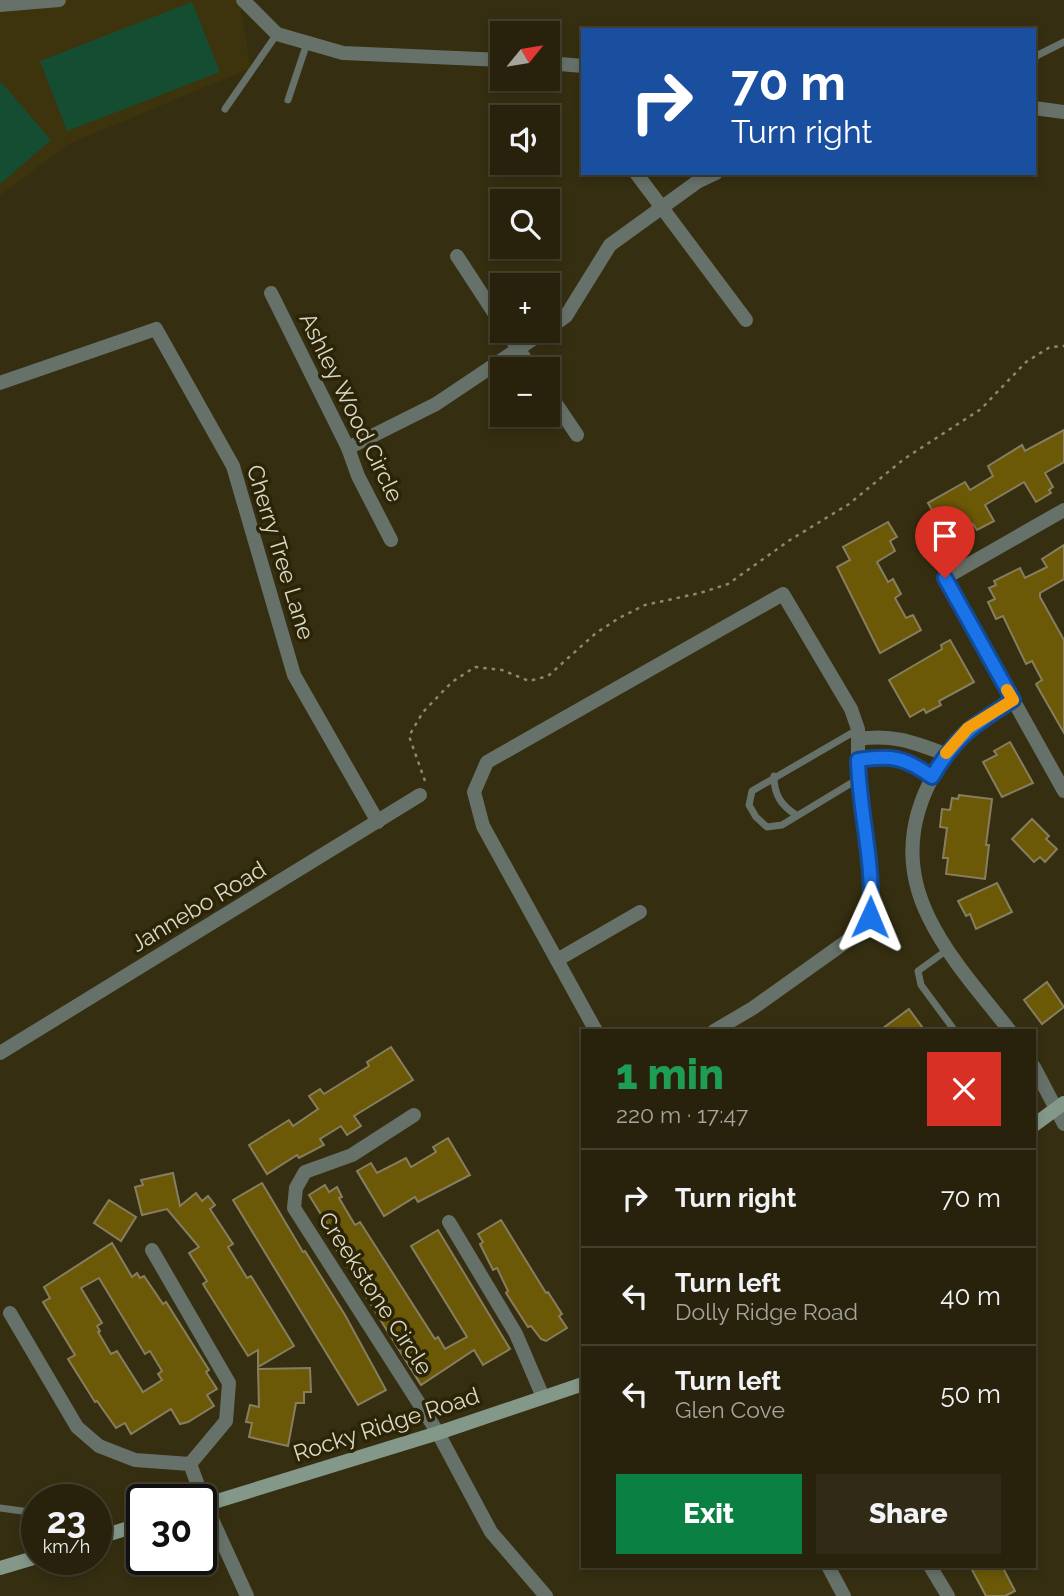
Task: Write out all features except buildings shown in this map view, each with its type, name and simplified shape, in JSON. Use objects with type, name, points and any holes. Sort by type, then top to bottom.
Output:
[{"type":"main road","points":[[1036,1124],[1059,1107]]},
{"type":"main road","name":"Rocky Ridge Road","points":[[217,1501],[438,1433],[581,1385]]},
{"type":"main road","points":[[0,1569],[21,1562]]},
{"type":"street","points":[[0,5],[59,0]]},
{"type":"street","points":[[243,0],[277,34],[344,53],[490,59]]},
{"type":"street","points":[[560,64],[581,66]]},
{"type":"street","points":[[1036,108],[1064,112]]},
{"type":"street","points":[[637,175],[746,320]]},
{"type":"street","points":[[560,320],[566,316],[610,244],[697,182],[712,175]]},
{"type":"street","points":[[457,256],[490,307]]},
{"type":"street","name":"Ashley Wood Circle","points":[[271,293],[348,448],[358,477],[391,540]]},
{"type":"street","name":"Cherry Tree Lane","points":[[0,383],[156,329],[233,466],[294,674],[378,822]]},
{"type":"street","points":[[514,343],[524,357]]},
{"type":"street","points":[[348,448],[436,404],[527,343]]},
{"type":"street","points":[[560,410],[577,435]]},
{"type":"street","points":[[1064,510],[945,578],[1064,791]]},
{"type":"street","points":[[595,1029],[483,825],[474,792],[487,762],[783,594],[851,709],[858,734],[858,779],[872,896],[870,917],[861,931],[753,1008],[716,1029]]},
{"type":"street","points":[[1008,1029],[947,949],[928,918],[911,859],[911,835],[917,808],[945,754],[968,728],[1013,700]]},
{"type":"street","points":[[858,734],[898,738],[945,754]]},
{"type":"street","points":[[858,760],[883,756],[910,761],[932,777]]},
{"type":"street","name":"Jannebo Road","points":[[0,1054],[420,795]]},
{"type":"street","points":[[557,960],[640,912]]},
{"type":"street","points":[[1036,1070],[1059,1107],[1064,1124]]},
{"type":"street","name":"Creekstone Circle","points":[[414,1115],[352,1155],[306,1172],[296,1188],[294,1208],[438,1433]]},
{"type":"street","points":[[449,1222],[516,1334],[543,1397]]},
{"type":"street","points":[[152,1250],[229,1383],[226,1420],[190,1464]]},
{"type":"street","points":[[9,1313],[77,1427],[99,1446],[135,1460],[190,1464]]},
{"type":"street","points":[[438,1433],[491,1532],[546,1596]]},
{"type":"street","points":[[190,1464],[196,1484]]},
{"type":"street","points":[[217,1534],[247,1596]]},
{"type":"street","points":[[829,1568],[845,1596]]},
{"type":"street","points":[[931,1568],[948,1596]]},
{"type":"lane","points":[[225,109],[277,34]]},
{"type":"lane","points":[[288,100],[307,42]]},
{"type":"lane","points":[[1036,57],[1064,43]]},
{"type":"lane","points":[[858,734],[775,776],[752,791],[749,805],[756,817],[767,827],[782,825],[858,779]]},
{"type":"lane","points":[[775,776],[774,786],[783,806],[796,815]]},
{"type":"lane","points":[[947,949],[918,971],[921,985],[954,1029]]},
{"type":"lane","points":[[0,1508],[21,1511]]},
{"type":"path","points":[[420,795],[427,788],[409,736],[423,712],[452,682],[475,667],[502,670],[529,681],[548,676],[596,634],[619,618],[645,605],[728,584],[790,540],[849,504],[904,459],[981,409],[1026,362],[1051,347],[1064,346]]},
{"type":"shaded area","points":[[0,0],[239,0],[251,68],[69,144],[0,195]]},
{"type":"green space","points":[[192,2],[220,72],[67,131],[40,61]]},
{"type":"green space","points":[[2,83],[51,140],[0,184],[0,84]]},
{"type":"slow traffic","points":[[946,753],[968,728],[1013,700],[1007,690]]},
{"type":"route","points":[[870,917],[872,896],[858,783],[858,760],[883,756],[910,761],[932,777],[947,752],[968,728],[1013,700],[945,578]]}]
